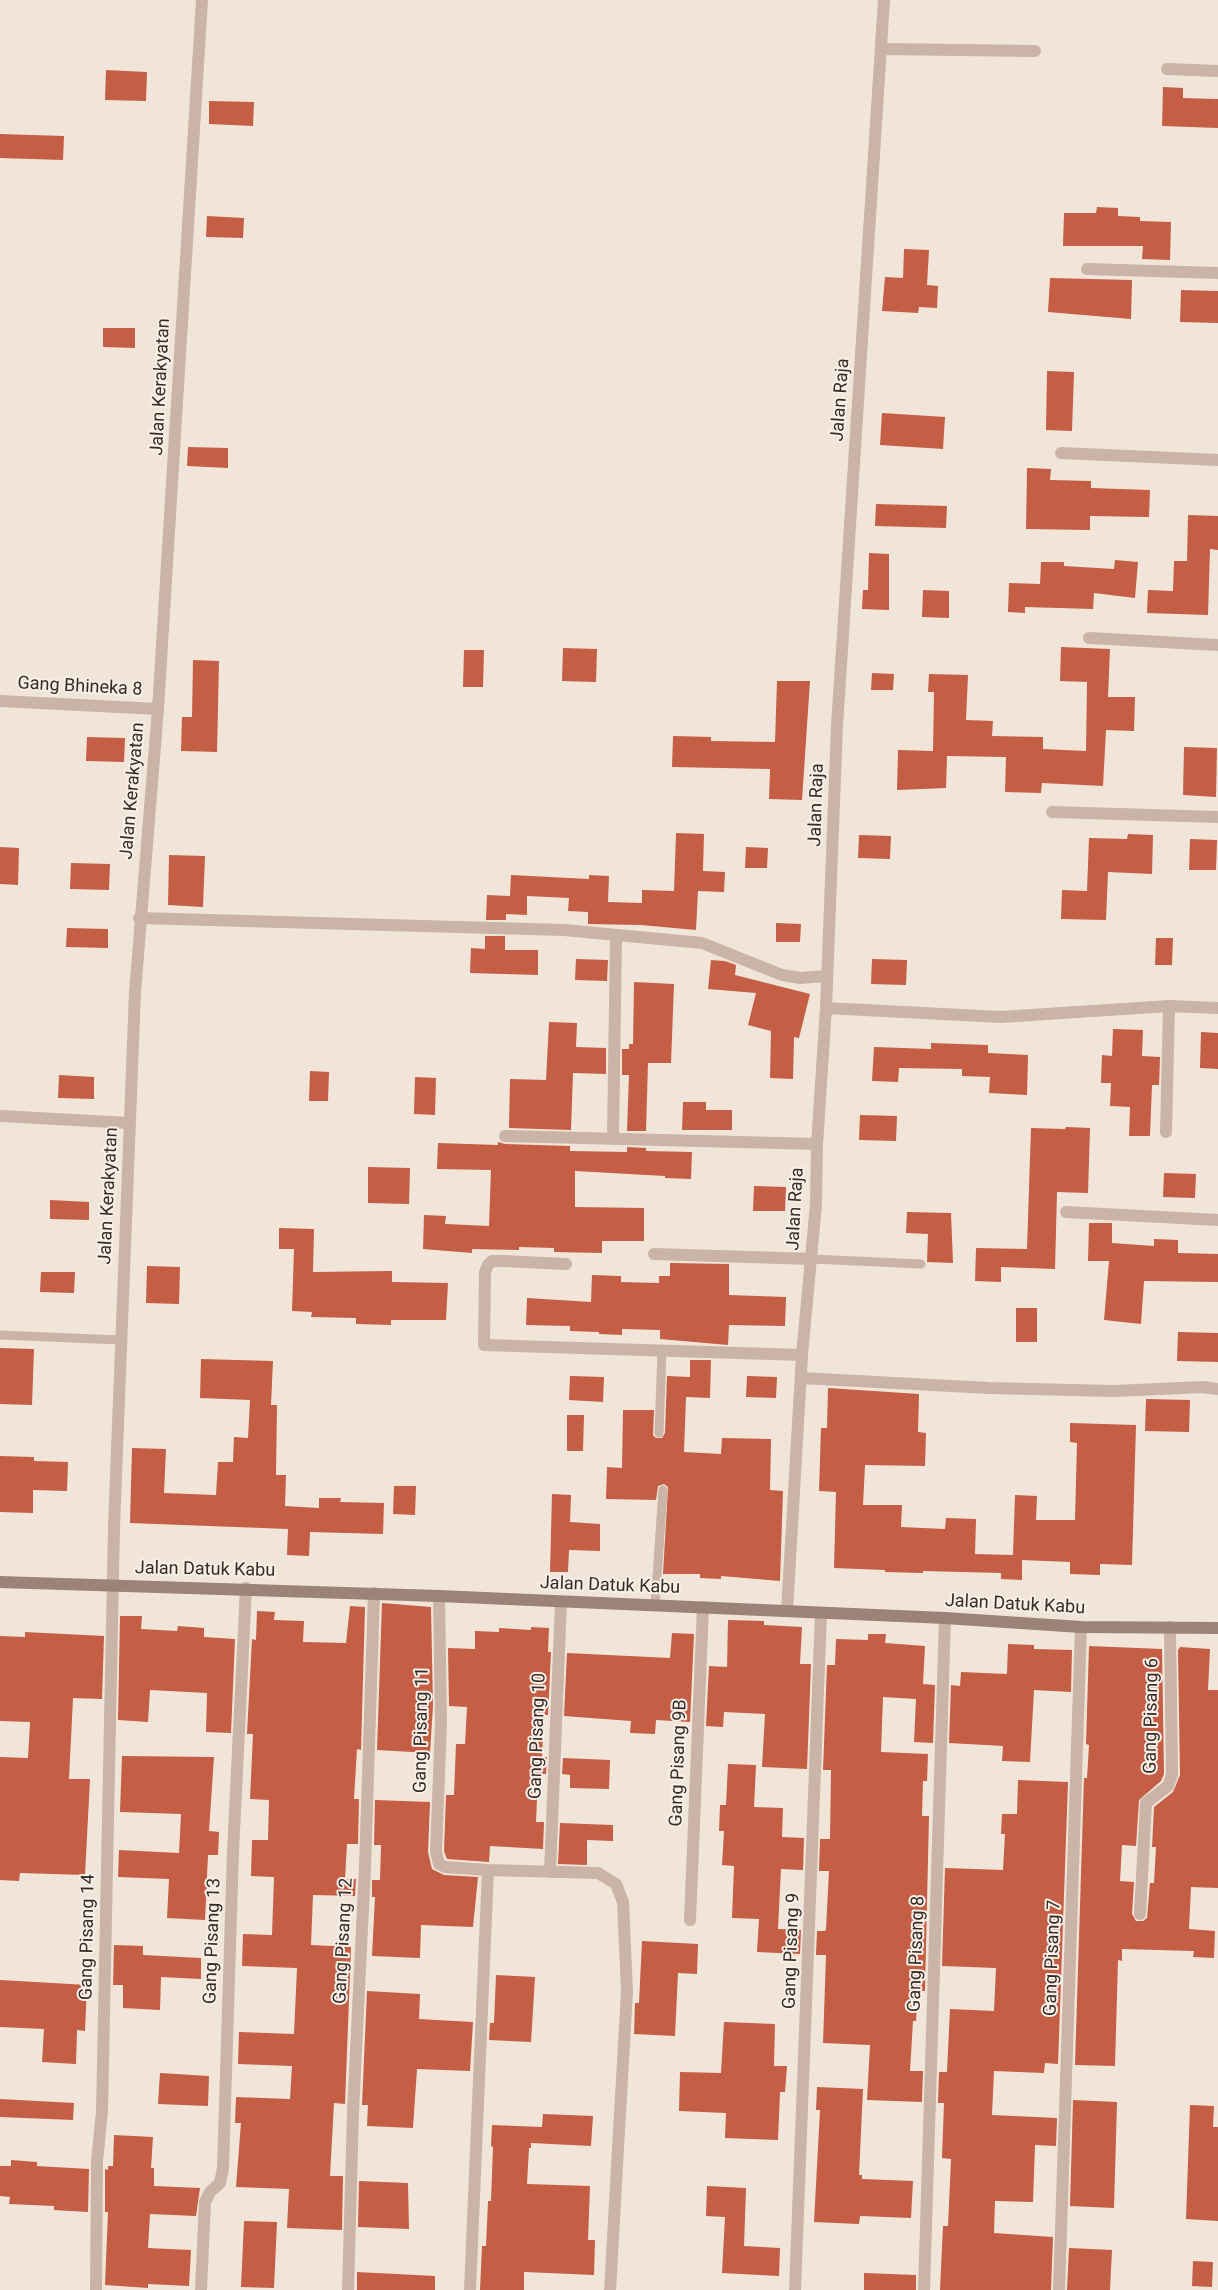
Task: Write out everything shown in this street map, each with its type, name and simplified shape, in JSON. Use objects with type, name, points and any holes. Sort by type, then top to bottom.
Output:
[{"type":"street","name":"Jalan Kerakyatan","points":[[114,1585],[120,1340],[140,918],[158,709],[202,0]]},
{"type":"street","name":"Jalan Raja","points":[[787,1610],[802,1355],[816,1204],[817,1144],[826,1008],[843,629],[885,48],[884,0]]},
{"type":"street","points":[[885,48],[1035,51]]},
{"type":"street","points":[[1167,68],[1218,71]]},
{"type":"street","points":[[1087,269],[1218,273]]},
{"type":"street","points":[[1061,453],[1218,460]]},
{"type":"street","points":[[1089,638],[1218,645]]},
{"type":"street","name":"Gang Bhineka 8","points":[[0,701],[158,709]]},
{"type":"street","points":[[1052,812],[1218,817]]},
{"type":"street","points":[[140,918],[564,930],[702,943],[782,975],[800,978],[827,976]]},
{"type":"street","points":[[613,1138],[616,936]]},
{"type":"street","points":[[826,1008],[1001,1017],[1169,1006],[1218,1008]]},
{"type":"street","points":[[1166,1132],[1169,1006]]},
{"type":"street","points":[[0,1116],[130,1123]]},
{"type":"street","points":[[504,1136],[817,1144]]},
{"type":"street","points":[[1066,1212],[1218,1220]]},
{"type":"street","points":[[654,1254],[812,1259]]},
{"type":"street","points":[[566,1264],[492,1261],[485,1272],[484,1345],[802,1355]]},
{"type":"street","points":[[801,1378],[1008,1388],[1114,1390],[1203,1387],[1218,1389]]},
{"type":"street","name":"Jalan Datuk Kabu","points":[[0,1582],[246,1588],[787,1610],[1081,1627],[1218,1628]]},
{"type":"street","name":"Gang Pisang 14","points":[[96,2290],[97,2161],[102,2112],[114,1585]]},
{"type":"street","name":"Gang Pisang 13","points":[[201,2290],[205,2202],[210,2192],[220,2183],[224,2158],[233,1852],[246,1588]]},
{"type":"street","name":"Gang Pisang 12","points":[[348,2290],[353,2113],[366,1867],[374,1593]]},
{"type":"street","name":"Gang Pisang 11","points":[[439,1596],[441,1723],[436,1852],[439,1864],[445,1867],[488,1870]]},
{"type":"street","name":"Gang Pisang 10","points":[[550,1872],[561,1602]]},
{"type":"street","name":"Gang Pisang 9B","points":[[690,1920],[703,1607]]},
{"type":"street","name":"Gang Pisang 9","points":[[795,2290],[821,1613]]},
{"type":"street","name":"Gang Pisang 8","points":[[924,2290],[944,1618]]},
{"type":"street","name":"Gang Pisang 7","points":[[1059,2290],[1081,1627]]},
{"type":"street","name":"Gang Pisang 6","points":[[1140,1914],[1146,1803],[1168,1786],[1172,1775],[1170,1627]]},
{"type":"street","points":[[470,2290],[488,1870],[598,1873],[616,1884],[623,1902],[627,1991],[610,2290]]},
{"type":"lane","points":[[812,1259],[921,1264]]},
{"type":"lane","points":[[0,1335],[120,1340]]},
{"type":"lane","points":[[659,1433],[662,1351]]},
{"type":"lane","points":[[655,1605],[662,1490]]},
{"type":"building","points":[[106,70],[147,72],[146,101],[105,100]]},
{"type":"building","points":[[1163,87],[1183,88],[1183,98],[1218,99],[1218,128],[1162,126]]},
{"type":"building","points":[[209,101],[254,102],[253,126],[209,124]]},
{"type":"building","points":[[0,134],[64,136],[63,160],[0,158]]},
{"type":"building","points":[[1097,207],[1118,208],[1118,216],[1140,217],[1140,221],[1171,222],[1170,260],[1142,259],[1143,246],[1063,246],[1064,213],[1096,213]]},
{"type":"building","points":[[207,216],[244,218],[243,238],[206,237]]},
{"type":"building","points":[[904,249],[929,250],[927,285],[938,286],[937,308],[919,307],[918,313],[882,311],[885,277],[903,278]]},
{"type":"building","points":[[1050,278],[1132,280],[1131,319],[1048,312]]},
{"type":"building","points":[[1181,290],[1218,291],[1218,323],[1180,322]]},
{"type":"building","points":[[103,328],[135,328],[135,348],[103,347]]},
{"type":"building","points":[[1047,371],[1074,372],[1072,431],[1046,430]]},
{"type":"building","points":[[882,413],[945,417],[943,449],[880,445]]},
{"type":"building","points":[[188,447],[228,448],[228,468],[187,466]]},
{"type":"building","points":[[1027,468],[1051,469],[1050,480],[1091,481],[1091,488],[1150,490],[1149,517],[1090,516],[1090,530],[1026,529]]},
{"type":"building","points":[[876,504],[947,506],[946,528],[875,526]]},
{"type":"building","points":[[1188,515],[1218,516],[1218,550],[1210,549],[1208,615],[1147,613],[1148,590],[1173,591],[1174,561],[1187,561]]},
{"type":"building","points":[[869,553],[889,554],[889,610],[862,609],[863,590],[868,590]]},
{"type":"building","points":[[1115,560],[1138,562],[1135,598],[1094,593],[1093,609],[1025,607],[1025,613],[1008,612],[1009,583],[1040,584],[1041,562],[1064,562],[1064,566],[1114,569]]},
{"type":"building","points":[[923,590],[949,591],[949,618],[922,617]]},
{"type":"building","points":[[1061,647],[1110,649],[1108,697],[1135,697],[1134,731],[1106,730],[1103,786],[1042,783],[1041,793],[1005,792],[1006,757],[947,756],[946,788],[897,790],[898,750],[933,751],[934,692],[928,692],[929,674],[968,675],[966,720],[993,721],[992,736],[1043,737],[1043,749],[1086,751],[1087,682],[1060,681]]},
{"type":"building","points":[[563,648],[597,649],[596,682],[562,681]]},
{"type":"building","points":[[464,650],[484,650],[483,687],[463,687]]},
{"type":"building","points":[[193,660],[219,661],[217,752],[181,751],[182,717],[192,717]]},
{"type":"building","points":[[872,673],[894,674],[893,690],[871,690]]},
{"type":"building","points":[[777,681],[810,681],[802,800],[769,799],[770,769],[672,767],[673,736],[711,737],[711,741],[775,742]]},
{"type":"building","points":[[87,737],[125,738],[124,762],[86,761]]},
{"type":"building","points":[[1184,747],[1217,748],[1216,797],[1183,795]]},
{"type":"building","points":[[676,833],[704,834],[703,871],[725,872],[724,892],[698,891],[696,930],[641,925],[588,924],[588,912],[568,911],[569,898],[527,896],[527,915],[506,914],[506,920],[486,920],[487,895],[510,896],[511,875],[589,879],[589,875],[609,876],[608,902],[642,903],[642,890],[674,891]]},
{"type":"building","points":[[1128,834],[1153,835],[1152,874],[1108,872],[1106,920],[1061,919],[1062,890],[1087,891],[1089,838],[1127,839]]},
{"type":"building","points":[[859,835],[891,836],[890,859],[858,858]]},
{"type":"building","points":[[1190,839],[1217,840],[1216,870],[1189,870]]},
{"type":"building","points":[[0,847],[19,848],[18,885],[0,884]]},
{"type":"building","points":[[746,847],[768,848],[767,868],[745,868]]},
{"type":"building","points":[[169,855],[205,856],[203,907],[168,905]]},
{"type":"building","points":[[71,863],[110,864],[109,890],[70,889]]},
{"type":"building","points":[[776,923],[801,924],[800,942],[776,942]]},
{"type":"building","points":[[67,928],[108,929],[108,948],[66,947]]},
{"type":"building","points":[[485,936],[505,936],[505,950],[538,950],[538,975],[470,973],[471,948],[485,949]]},
{"type":"building","points":[[1156,938],[1173,938],[1172,965],[1155,965]]},
{"type":"building","points":[[576,959],[608,960],[607,981],[575,980]]},
{"type":"building","points":[[872,959],[907,960],[906,985],[871,984]]},
{"type":"building","points":[[711,960],[725,961],[736,965],[735,975],[810,994],[799,1038],[794,1037],[793,1079],[770,1078],[771,1031],[748,1025],[756,993],[708,989]]},
{"type":"building","points":[[634,982],[674,984],[671,1063],[648,1063],[646,1131],[627,1131],[629,1075],[622,1075],[622,1049],[629,1049],[629,1044],[633,1044]]},
{"type":"building","points":[[549,1022],[577,1023],[576,1047],[606,1048],[606,1074],[573,1073],[571,1130],[509,1128],[510,1079],[546,1080]]},
{"type":"building","points":[[1113,1029],[1143,1030],[1142,1056],[1160,1057],[1159,1085],[1152,1085],[1150,1136],[1129,1136],[1130,1107],[1110,1106],[1111,1083],[1101,1083],[1102,1055],[1112,1056]]},
{"type":"building","points":[[1201,1032],[1218,1033],[1218,1069],[1200,1068]]},
{"type":"building","points":[[931,1043],[988,1045],[988,1053],[1028,1055],[1027,1095],[989,1093],[990,1077],[962,1076],[962,1069],[899,1068],[898,1082],[872,1081],[874,1047],[931,1049]]},
{"type":"building","points":[[310,1071],[329,1072],[328,1101],[309,1101]]},
{"type":"building","points":[[59,1075],[94,1077],[94,1099],[58,1098]]},
{"type":"building","points":[[415,1077],[436,1078],[435,1115],[414,1114]]},
{"type":"building","points":[[683,1102],[706,1102],[706,1110],[732,1110],[732,1130],[682,1130]]},
{"type":"building","points":[[860,1115],[897,1116],[896,1141],[859,1140]]},
{"type":"building","points":[[1066,1127],[1090,1128],[1088,1193],[1057,1192],[1055,1269],[1001,1267],[1001,1282],[975,1281],[976,1248],[1027,1249],[1031,1128],[1065,1129]]},
{"type":"building","points":[[498,1142],[505,1144],[570,1146],[570,1151],[627,1152],[627,1147],[646,1148],[646,1151],[692,1152],[691,1179],[575,1171],[575,1207],[644,1208],[644,1241],[602,1241],[602,1253],[554,1252],[554,1248],[519,1247],[519,1250],[472,1249],[472,1253],[423,1249],[424,1215],[446,1216],[445,1224],[489,1226],[491,1170],[437,1169],[438,1143],[498,1145]]},
{"type":"building","points":[[368,1167],[410,1168],[409,1204],[368,1203]]},
{"type":"building","points":[[1164,1173],[1196,1174],[1195,1198],[1163,1197]]},
{"type":"building","points":[[754,1186],[786,1187],[785,1211],[753,1211]]},
{"type":"building","points":[[50,1200],[89,1202],[89,1220],[50,1219]]},
{"type":"building","points":[[907,1212],[951,1213],[953,1263],[927,1262],[928,1234],[906,1233]]},
{"type":"building","points":[[1089,1223],[1112,1223],[1112,1243],[1154,1246],[1154,1239],[1178,1240],[1178,1253],[1218,1254],[1218,1282],[1144,1281],[1141,1324],[1104,1320],[1109,1261],[1088,1261]]},
{"type":"building","points":[[279,1228],[314,1229],[313,1272],[392,1271],[392,1282],[448,1283],[446,1320],[391,1320],[391,1325],[356,1324],[356,1318],[311,1317],[312,1312],[292,1311],[294,1249],[279,1249]]},
{"type":"building","points":[[670,1263],[729,1264],[729,1295],[786,1297],[785,1326],[729,1325],[728,1345],[660,1339],[660,1330],[622,1329],[622,1335],[570,1331],[570,1326],[526,1325],[527,1298],[591,1302],[592,1275],[621,1276],[621,1282],[659,1283],[659,1276],[670,1276]]},
{"type":"building","points":[[147,1266],[180,1267],[179,1304],[146,1303]]},
{"type":"building","points":[[41,1272],[75,1272],[74,1293],[40,1292]]},
{"type":"building","points":[[1016,1308],[1037,1308],[1037,1342],[1016,1342]]},
{"type":"building","points":[[1178,1332],[1218,1333],[1218,1362],[1177,1361]]},
{"type":"building","points":[[0,1348],[34,1349],[32,1405],[0,1404]]},
{"type":"building","points":[[201,1359],[273,1361],[271,1405],[277,1405],[276,1475],[286,1475],[285,1506],[319,1508],[319,1498],[341,1498],[340,1502],[384,1503],[383,1534],[310,1532],[309,1556],[287,1555],[288,1529],[130,1523],[132,1448],[166,1449],[164,1493],[216,1495],[218,1462],[233,1462],[234,1437],[248,1438],[250,1400],[200,1398]]},
{"type":"building","points":[[690,1360],[711,1360],[710,1398],[686,1397],[684,1452],[721,1454],[722,1438],[771,1439],[770,1490],[783,1491],[780,1581],[721,1576],[721,1579],[700,1578],[700,1574],[663,1574],[668,1487],[664,1484],[658,1486],[656,1500],[606,1499],[607,1467],[622,1468],[623,1410],[654,1410],[653,1435],[656,1438],[662,1438],[665,1433],[667,1376],[690,1377]]},
{"type":"building","points":[[570,1376],[604,1377],[603,1402],[569,1400]]},
{"type":"building","points":[[747,1376],[777,1377],[776,1398],[746,1397]]},
{"type":"building","points":[[828,1388],[919,1394],[918,1432],[926,1433],[925,1466],[865,1465],[863,1505],[902,1505],[901,1527],[945,1529],[946,1518],[976,1519],[975,1554],[1013,1555],[1015,1495],[1037,1496],[1036,1520],[1075,1520],[1077,1443],[1070,1442],[1070,1423],[1136,1425],[1132,1565],[1100,1564],[1100,1575],[1070,1574],[1070,1562],[1022,1560],[1022,1580],[1001,1579],[1001,1573],[885,1572],[885,1570],[834,1568],[836,1492],[819,1491],[821,1428],[827,1428]]},
{"type":"building","points":[[1146,1399],[1190,1400],[1189,1432],[1145,1431]]},
{"type":"building","points":[[567,1415],[584,1415],[583,1451],[567,1451]]},
{"type":"building","points":[[0,1456],[34,1457],[34,1461],[68,1462],[67,1491],[33,1490],[33,1513],[0,1512]]},
{"type":"building","points":[[394,1486],[416,1486],[415,1515],[393,1514]]},
{"type":"building","points":[[552,1494],[571,1495],[570,1522],[600,1524],[600,1551],[569,1550],[568,1572],[550,1572]]},
{"type":"building","points":[[382,1603],[431,1607],[433,1705],[430,1753],[377,1750]]},
{"type":"building","points":[[350,1606],[365,1607],[361,1750],[357,1749],[354,1799],[359,1799],[358,1844],[347,1844],[345,1879],[356,1879],[355,1896],[313,1895],[311,1945],[351,1947],[345,2104],[334,2103],[330,2176],[343,2176],[342,2230],[287,2228],[289,2189],[236,2187],[241,2123],[235,2123],[236,2097],[290,2099],[292,2066],[238,2064],[239,2032],[294,2034],[297,1968],[242,1966],[243,1934],[272,1935],[274,1877],[251,1876],[252,1840],[268,1840],[269,1800],[250,1799],[253,1734],[247,1734],[252,1639],[256,1640],[257,1611],[275,1612],[274,1620],[304,1621],[303,1642],[346,1643]]},
{"type":"building","points":[[120,1616],[142,1616],[141,1629],[177,1631],[178,1626],[204,1628],[204,1637],[235,1639],[231,1733],[206,1732],[207,1693],[150,1690],[148,1722],[118,1720]]},
{"type":"building","points":[[728,1620],[764,1621],[764,1625],[802,1627],[800,1664],[811,1664],[807,1769],[762,1767],[765,1714],[724,1712],[723,1727],[706,1726],[709,1666],[727,1667]]},
{"type":"building","points":[[531,1627],[549,1628],[548,1652],[551,1652],[548,1715],[544,1715],[542,1757],[547,1757],[546,1774],[538,1774],[536,1822],[544,1822],[543,1849],[490,1846],[489,1862],[447,1859],[444,1851],[446,1795],[454,1795],[456,1744],[465,1744],[467,1707],[449,1706],[448,1648],[475,1649],[475,1631],[499,1632],[499,1628],[531,1630]]},
{"type":"building","points":[[25,1632],[104,1636],[102,1699],[73,1698],[69,1779],[90,1779],[85,1875],[20,1873],[19,1881],[0,1880],[0,1757],[28,1758],[30,1722],[0,1721],[0,1636],[25,1637]]},
{"type":"building","points":[[672,1633],[694,1634],[690,1722],[656,1720],[655,1734],[630,1733],[631,1721],[564,1716],[567,1653],[670,1658]]},
{"type":"building","points":[[868,1634],[886,1634],[885,1643],[925,1646],[923,1684],[935,1685],[933,1743],[914,1742],[916,1699],[883,1697],[881,1752],[928,1754],[927,1781],[923,1781],[922,1816],[929,1816],[925,1991],[918,1991],[916,2021],[913,2021],[910,2071],[923,2071],[922,2102],[867,2100],[870,2045],[823,2043],[826,1955],[816,1955],[817,1931],[825,1931],[826,1929],[829,1871],[819,1871],[820,1839],[830,1839],[831,1770],[823,1770],[827,1665],[835,1665],[836,1639],[868,1640]]},
{"type":"building","points":[[1008,1644],[1034,1645],[1034,1649],[1072,1650],[1071,1692],[1034,1690],[1030,1762],[1002,1761],[1003,1746],[949,1743],[951,1685],[960,1686],[961,1672],[1007,1674]]},
{"type":"building","points":[[1089,1646],[1162,1649],[1164,1774],[1161,1781],[1139,1800],[1136,1846],[1122,1845],[1120,1881],[1134,1882],[1132,1914],[1136,1921],[1143,1921],[1147,1918],[1150,1883],[1154,1883],[1156,1847],[1152,1847],[1154,1807],[1173,1792],[1180,1775],[1178,1650],[1180,1647],[1210,1649],[1208,1690],[1218,1690],[1218,1888],[1191,1887],[1189,1929],[1215,1931],[1214,1958],[1193,1957],[1194,1951],[1122,1949],[1122,1961],[1118,1960],[1115,2066],[1075,2065],[1084,1778],[1087,1778],[1089,1745],[1086,1744]]},
{"type":"building","points":[[122,1756],[214,1757],[209,1831],[219,1832],[218,1855],[208,1855],[205,1920],[167,1918],[169,1879],[118,1877],[119,1850],[179,1853],[181,1814],[120,1812]]},
{"type":"building","points":[[563,1758],[610,1760],[609,1789],[570,1788],[570,1775],[562,1774]]},
{"type":"building","points":[[728,1764],[756,1765],[754,1807],[783,1808],[782,1837],[804,1838],[803,1870],[781,1869],[778,1929],[801,1930],[800,1954],[757,1952],[759,1919],[732,1918],[734,1866],[722,1865],[724,1831],[719,1831],[720,1805],[726,1805]]},
{"type":"building","points":[[1018,1780],[1068,1782],[1058,2064],[1045,2063],[1044,2073],[994,2071],[992,2115],[1057,2118],[1056,2146],[1035,2145],[1033,2202],[995,2201],[994,2233],[1053,2237],[1051,2290],[940,2290],[943,2226],[948,2226],[951,2159],[942,2158],[944,2103],[938,2103],[939,2072],[947,2072],[950,2009],[994,2011],[996,1968],[942,1966],[945,1868],[1003,1870],[1005,1834],[1001,1834],[1002,1814],[1017,1814]]},
{"type":"building","points":[[375,1800],[430,1802],[428,1852],[432,1869],[444,1875],[478,1877],[473,1927],[421,1925],[420,1958],[372,1956],[375,1897],[372,1897],[372,1880],[380,1880],[381,1845],[374,1845]]},
{"type":"building","points":[[560,1823],[613,1825],[613,1841],[587,1840],[587,1865],[558,1864]]},
{"type":"building","points":[[642,1941],[698,1944],[697,1974],[678,1973],[675,2036],[634,2034],[635,2003],[639,2003]]},
{"type":"building","points":[[114,1945],[143,1946],[143,1955],[201,1958],[201,1979],[161,1977],[160,2010],[123,2008],[123,1985],[113,1985]]},
{"type":"building","points":[[496,1975],[535,1977],[531,2042],[489,2040],[490,2023],[494,2023]]},
{"type":"building","points":[[0,1980],[87,1985],[85,2031],[77,2030],[76,2064],[42,2062],[44,2029],[0,2027]]},
{"type":"building","points":[[367,1991],[420,1994],[419,2019],[473,2022],[470,2071],[417,2069],[413,2128],[367,2126],[368,2105],[362,2105]]},
{"type":"building","points":[[724,2022],[775,2024],[774,2066],[787,2066],[785,2092],[780,2092],[778,2140],[725,2138],[726,2113],[679,2111],[680,2072],[721,2073]]},
{"type":"building","points":[[160,2073],[209,2076],[208,2106],[158,2104]]},
{"type":"building","points":[[817,2087],[863,2089],[859,2175],[862,2175],[862,2179],[913,2181],[911,2218],[860,2216],[859,2224],[814,2222],[820,2110],[816,2110]]},
{"type":"building","points":[[0,2099],[74,2103],[73,2120],[0,2117]]},
{"type":"building","points":[[1073,2100],[1117,2102],[1114,2208],[1070,2206]]},
{"type":"building","points":[[1190,2105],[1214,2106],[1213,2127],[1218,2127],[1218,2221],[1186,2219]]},
{"type":"building","points":[[543,2114],[593,2116],[591,2146],[531,2143],[531,2148],[529,2148],[527,2184],[590,2186],[588,2240],[595,2240],[594,2275],[524,2272],[524,2290],[480,2290],[482,2246],[486,2246],[488,2201],[491,2201],[492,2125],[542,2127]]},
{"type":"building","points":[[114,2135],[153,2137],[151,2168],[154,2168],[154,2186],[200,2188],[196,2216],[150,2214],[148,2248],[191,2250],[189,2286],[148,2284],[148,2288],[105,2285],[108,2212],[105,2212],[105,2169],[108,2170],[108,2166],[113,2166]]},
{"type":"building","points":[[11,2160],[37,2162],[37,2166],[89,2169],[88,2212],[54,2210],[54,2206],[9,2204],[10,2197],[0,2196],[0,2166],[11,2166]]},
{"type":"building","points":[[359,2181],[408,2183],[409,2229],[358,2227]]},
{"type":"building","points":[[707,2186],[746,2188],[744,2246],[780,2248],[779,2276],[722,2273],[725,2217],[706,2216]]},
{"type":"building","points":[[244,2221],[277,2222],[274,2288],[241,2287]]},
{"type":"building","points":[[1069,2248],[1112,2250],[1110,2290],[1067,2290]]},
{"type":"building","points":[[1193,2261],[1213,2262],[1212,2287],[1192,2286]]},
{"type":"building","points":[[357,2272],[435,2276],[435,2290],[357,2290]]},
{"type":"building","points":[[864,2273],[916,2275],[916,2290],[864,2290]]}]
